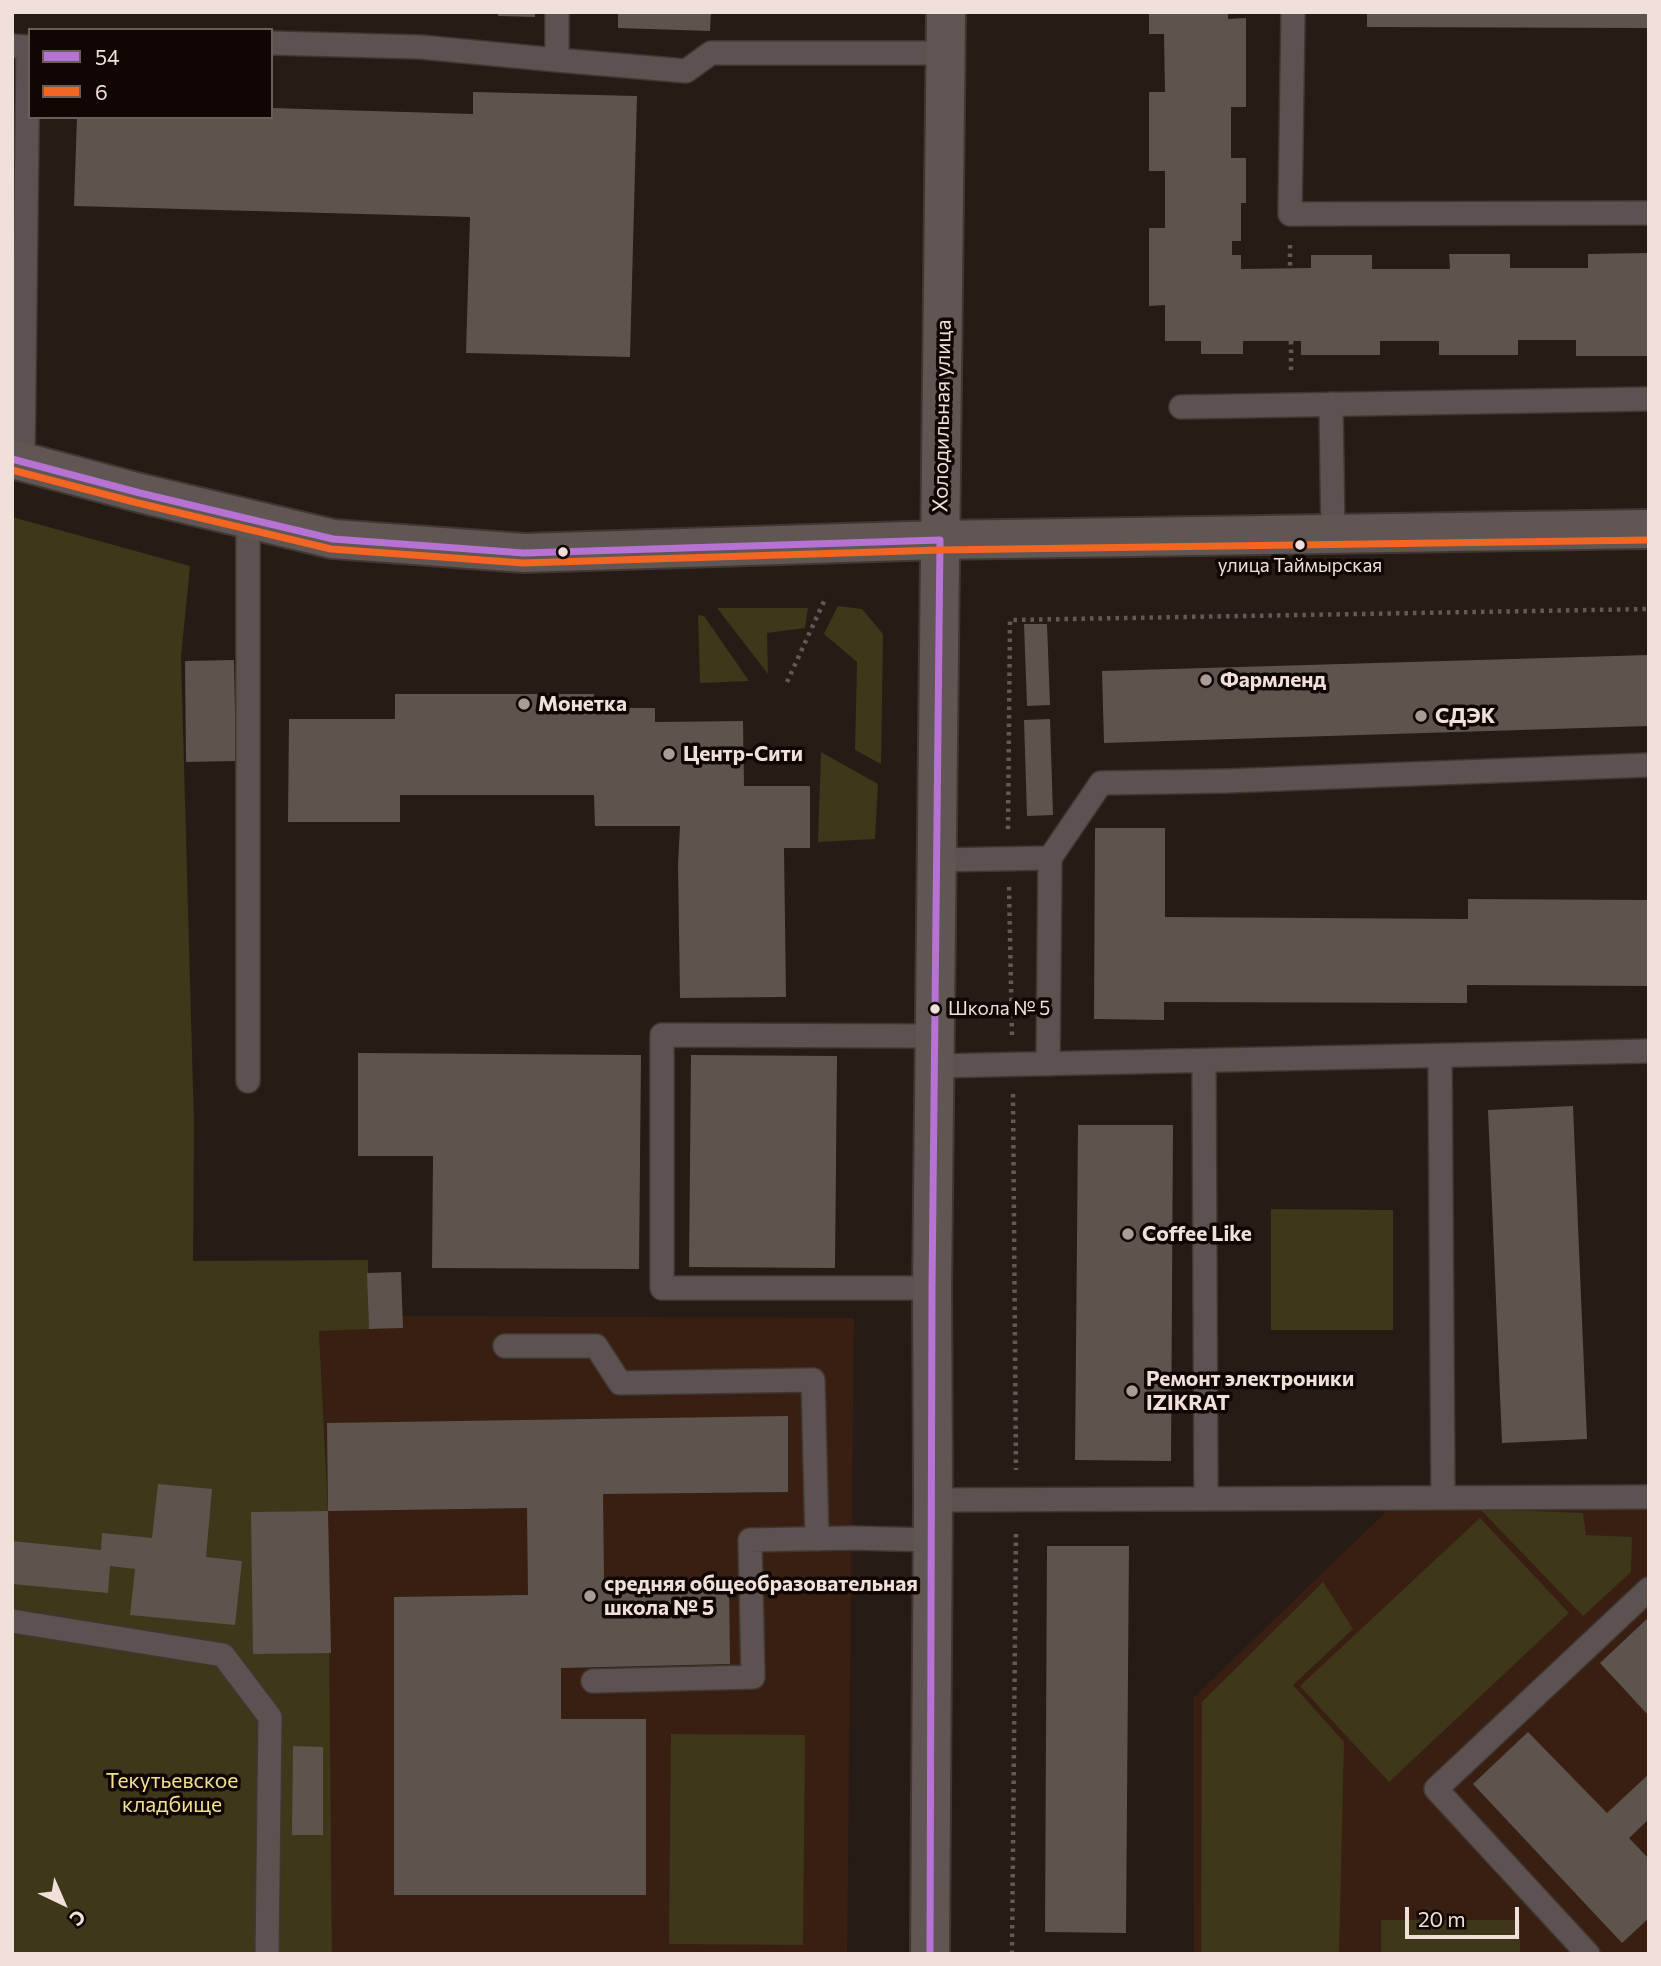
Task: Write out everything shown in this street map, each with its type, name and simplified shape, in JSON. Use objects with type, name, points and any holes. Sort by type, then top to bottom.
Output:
[{"type":"street","name":"Холодильная улица","points":[[930,1954],[932,1288],[946,12]]},
{"type":"street","points":[[18,460],[140,493],[333,539],[524,553],[940,540],[1649,528]]},
{"type":"lane","points":[[557,12],[557,60]]},
{"type":"lane","points":[[1293,12],[1290,214],[1649,213]]},
{"type":"lane","points":[[273,43],[420,47],[686,71],[711,53],[946,54]]},
{"type":"lane","points":[[18,460],[28,85]]},
{"type":"lane","points":[[1181,407],[1649,399]]},
{"type":"lane","points":[[1331,404],[1333,534]]},
{"type":"lane","points":[[248,519],[248,1081]]},
{"type":"lane","points":[[1048,1064],[1050,858],[1101,783],[1226,781],[1649,765]]},
{"type":"lane","points":[[937,860],[1050,858]]},
{"type":"lane","points":[[932,1288],[662,1288],[662,1035],[936,1051],[1013,1065],[1649,1051]]},
{"type":"lane","points":[[1440,1056],[1443,1498]]},
{"type":"lane","points":[[1204,1061],[1206,1499]]},
{"type":"lane","points":[[505,1346],[596,1346],[620,1383],[813,1380],[817,1539]]},
{"type":"lane","points":[[933,1500],[1649,1497]]},
{"type":"lane","points":[[593,1681],[752,1677],[750,1540],[933,1540]]},
{"type":"lane","points":[[1588,1954],[1436,1789],[1649,1589]]},
{"type":"lane","points":[[12,1620],[223,1656],[270,1717],[267,1954]]},
{"type":"path","points":[[788,682],[826,597]]},
{"type":"path","points":[[1012,1954],[1016,1499],[1013,1065],[1008,859],[1010,620],[1649,609]]},
{"type":"shaded area","name":"средняя общеобразовательная школа № 5","points":[[402,1316],[854,1318],[847,1954],[332,1954],[328,1511],[319,1330],[402,1328]]},
{"type":"shaded area","points":[[1395,1503],[1649,1506],[1649,1954],[1194,1954],[1193,1698]]},
{"type":"green space","name":"Текутьевское кладбище","points":[[12,517],[190,566],[181,657],[194,1125],[193,1261],[368,1260],[369,1329],[319,1331],[328,1511],[332,1954],[12,1954]]},
{"type":"green space","points":[[838,606],[862,609],[883,634],[881,764],[855,750],[857,662],[824,634]]},
{"type":"green space","points":[[717,608],[808,608],[805,628],[767,633],[768,674]]},
{"type":"green space","points":[[698,615],[704,616],[749,681],[700,683]]},
{"type":"green space","points":[[821,752],[878,784],[875,839],[818,842]]},
{"type":"green space","points":[[1271,1209],[1393,1210],[1393,1330],[1271,1330]]},
{"type":"green space","points":[[1480,1509],[1583,1513],[1586,1535],[1632,1537],[1631,1572],[1583,1616]]},
{"type":"green space","points":[[1480,1518],[1569,1613],[1389,1782],[1300,1686]]},
{"type":"green space","points":[[1323,1582],[1353,1629],[1293,1685],[1344,1742],[1339,1954],[1201,1954],[1202,1702]]},
{"type":"green space","points":[[671,1734],[805,1735],[803,1945],[669,1944]]},
{"type":"green space","points":[[1381,1920],[1520,1920],[1520,1954],[1381,1954]]},
{"type":"building","points":[[498,12],[535,12],[535,17],[498,16]]},
{"type":"building","points":[[618,12],[711,12],[710,31],[618,28]]},
{"type":"building","points":[[1149,12],[1228,12],[1228,19],[1246,18],[1246,107],[1231,107],[1231,158],[1246,158],[1246,203],[1241,203],[1241,241],[1232,241],[1232,255],[1241,255],[1241,269],[1311,268],[1311,255],[1372,255],[1372,269],[1450,269],[1449,254],[1510,254],[1510,268],[1588,268],[1588,254],[1648,253],[1649,356],[1576,356],[1576,340],[1518,340],[1518,355],[1439,355],[1439,341],[1380,341],[1380,355],[1301,355],[1301,341],[1243,341],[1243,354],[1201,354],[1201,341],[1165,341],[1165,305],[1149,306],[1149,228],[1165,228],[1165,171],[1149,171],[1149,92],[1165,92],[1164,34],[1149,34]]},
{"type":"building","points":[[1367,12],[1649,12],[1649,28],[1367,27]]},
{"type":"building","points":[[473,92],[637,96],[630,357],[466,353],[470,217],[74,206],[77,119],[273,119],[273,108],[473,114]]},
{"type":"building","points":[[1024,624],[1047,624],[1050,705],[1027,706]]},
{"type":"building","points":[[1649,655],[1649,726],[1104,743],[1102,671]]},
{"type":"building","points":[[234,660],[236,761],[186,762],[185,661]]},
{"type":"building","points":[[395,694],[594,694],[594,708],[655,708],[655,722],[743,721],[744,786],[810,786],[810,848],[784,848],[786,997],[680,998],[680,826],[595,826],[594,795],[400,795],[400,822],[288,822],[289,719],[395,719]]},
{"type":"building","points":[[1050,719],[1053,815],[1027,816],[1024,720]]},
{"type":"building","points":[[1095,828],[1165,828],[1165,917],[1468,919],[1468,899],[1649,900],[1649,986],[1467,985],[1467,1003],[1164,1002],[1164,1020],[1094,1019]]},
{"type":"building","points":[[358,1053],[641,1055],[639,1269],[432,1268],[433,1156],[358,1156]]},
{"type":"building","points":[[691,1055],[837,1056],[835,1268],[689,1267]]},
{"type":"building","points":[[1573,1106],[1587,1439],[1502,1443],[1488,1110]]},
{"type":"building","points":[[1078,1125],[1173,1125],[1171,1461],[1075,1460]]},
{"type":"building","points":[[401,1272],[403,1328],[369,1329],[367,1273]]},
{"type":"building","points":[[788,1416],[788,1492],[603,1494],[604,1583],[729,1582],[730,1664],[561,1668],[561,1719],[646,1719],[646,1895],[394,1895],[394,1597],[528,1595],[527,1508],[328,1511],[327,1423]]},
{"type":"building","points":[[158,1484],[212,1489],[206,1557],[242,1561],[235,1625],[130,1615],[135,1569],[110,1566],[108,1593],[12,1584],[12,1541],[101,1550],[102,1533],[152,1538]]},
{"type":"building","points":[[328,1511],[331,1653],[253,1654],[251,1512]]},
{"type":"building","points":[[1047,1546],[1129,1546],[1126,1933],[1045,1932]]},
{"type":"building","points":[[1649,1617],[1649,1716],[1600,1663]]},
{"type":"building","points":[[1528,1732],[1607,1813],[1649,1774],[1649,1819],[1629,1838],[1649,1859],[1649,1918],[1622,1943],[1473,1784]]},
{"type":"building","points":[[293,1746],[323,1747],[323,1835],[292,1835]]},
{"type":"transit line","name":"54","points":[[12,459],[333,539],[524,553],[940,540],[932,1288],[930,1954]]},
{"type":"transit line","name":"6","points":[[12,470],[331,549],[523,563],[940,550],[1649,540]]},
{"type":"place","name":"улица Таймырская","points":[[1300,545]]},
{"type":"place","name":"Фармленд","points":[[1206,680]]},
{"type":"place","name":"Монетка","points":[[524,704]]},
{"type":"place","name":"СДЭК","points":[[1421,716]]},
{"type":"place","name":"Центр-Сити","points":[[669,754]]},
{"type":"place","name":"Школа № 5","points":[[935,1009]]},
{"type":"place","name":"Coffee Like","points":[[1128,1234]]},
{"type":"place","name":"Ремонт электроники IZIKRAT","points":[[1132,1391]]},
{"type":"place","name":"средняя общеобразовательная школа № 5","points":[[590,1596]]}]
